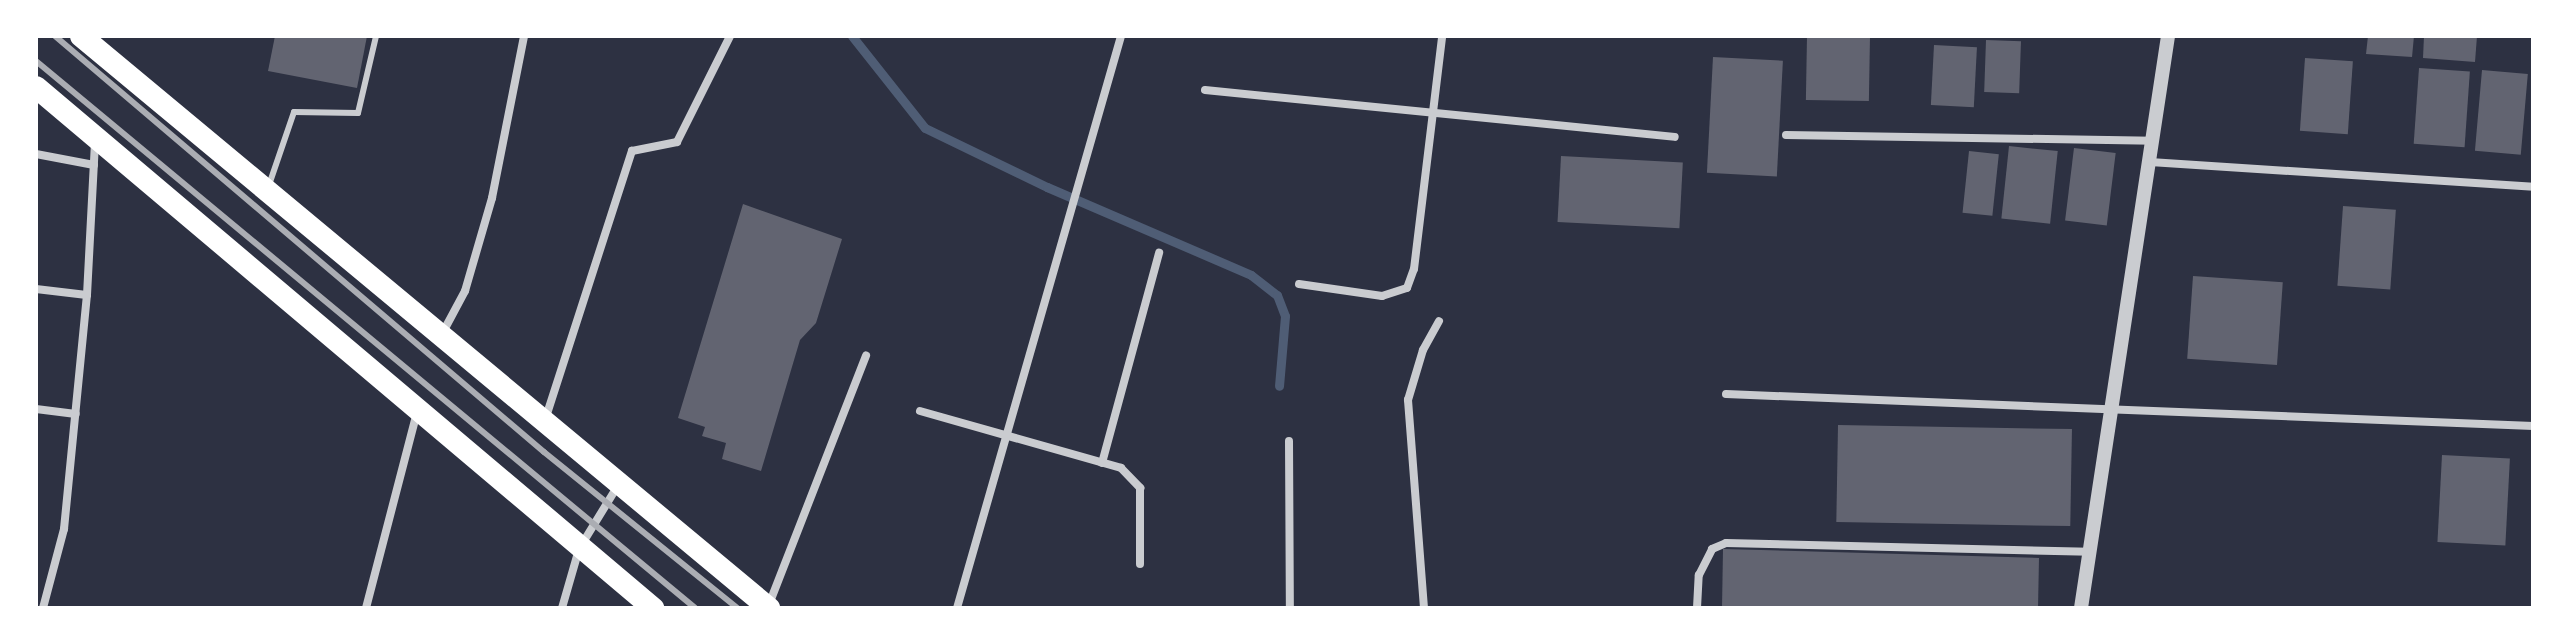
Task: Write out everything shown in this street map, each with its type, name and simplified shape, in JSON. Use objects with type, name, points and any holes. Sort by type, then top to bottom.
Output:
[{"type":"highway","points":[[81,36],[617,487],[768,608]]},
{"type":"highway","points":[[36,87],[95,134],[579,549],[653,608]]},
{"type":"street","points":[[440,338],[465,291],[492,198],[524,36]]},
{"type":"street","points":[[544,424],[632,151],[677,142],[730,36]]},
{"type":"street","points":[[957,608],[1121,36]]},
{"type":"street","points":[[1299,284],[1382,296],[1407,288],[1414,269],[1442,36]]},
{"type":"street","points":[[2081,608],[2168,36]]},
{"type":"street","points":[[1205,90],[1433,109],[1675,137]]},
{"type":"street","points":[[43,608],[64,529],[87,295],[95,134]]},
{"type":"street","points":[[1786,135],[2153,141]]},
{"type":"street","points":[[36,154],[94,165]]},
{"type":"street","points":[[2150,162],[2533,187]]},
{"type":"street","points":[[1102,463],[1159,253]]},
{"type":"street","points":[[36,289],[87,295]]},
{"type":"street","points":[[1424,608],[1408,400],[1423,350],[1439,321]]},
{"type":"street","points":[[768,608],[866,355]]},
{"type":"street","points":[[1726,394],[2533,426]]},
{"type":"street","points":[[36,409],[76,414]]},
{"type":"street","points":[[366,608],[418,409]]},
{"type":"street","points":[[920,411],[1121,468],[1140,488],[1140,564]]},
{"type":"street","points":[[1289,441],[1290,608]]},
{"type":"street","points":[[562,608],[579,549],[617,487]]},
{"type":"street","points":[[1697,608],[1699,575],[1712,549],[1726,543],[2089,552]]},
{"type":"lane","points":[[267,193],[294,112],[358,113],[376,36]]},
{"type":"building","points":[[275,36],[367,36],[357,88],[268,71]]},
{"type":"building","points":[[1807,36],[1870,37],[1869,101],[1806,100]]},
{"type":"building","points":[[2368,36],[2414,36],[2412,57],[2366,54]]},
{"type":"building","points":[[2424,36],[2477,36],[2475,62],[2423,58]]},
{"type":"building","points":[[1986,40],[2021,41],[2019,93],[1984,92]]},
{"type":"building","points":[[1934,45],[1977,47],[1974,107],[1931,105]]},
{"type":"building","points":[[1713,57],[1783,61],[1777,177],[1707,173]]},
{"type":"building","points":[[2305,58],[2353,61],[2348,134],[2300,131]]},
{"type":"building","points":[[2419,68],[2470,72],[2465,147],[2414,144]]},
{"type":"building","points":[[2482,70],[2528,74],[2521,155],[2475,151]]},
{"type":"building","points":[[2009,146],[2058,151],[2050,224],[2001,219]]},
{"type":"building","points":[[2074,148],[2116,153],[2107,226],[2065,220]]},
{"type":"building","points":[[1969,151],[1999,154],[1992,216],[1963,213]]},
{"type":"building","points":[[1561,156],[1683,162],[1679,228],[1558,222]]},
{"type":"building","points":[[743,204],[842,239],[816,323],[800,340],[761,471],[722,459],[726,443],[702,436],[705,427],[678,418]]},
{"type":"building","points":[[2343,206],[2396,210],[2390,290],[2337,286]]},
{"type":"building","points":[[2193,276],[2283,282],[2277,365],[2187,359]]},
{"type":"building","points":[[1838,425],[2072,429],[2070,526],[1836,522]]},
{"type":"building","points":[[2442,455],[2510,459],[2505,545],[2437,542]]},
{"type":"building","points":[[1723,549],[2039,558],[2038,608],[1722,608]]},
{"type":"waterway","points":[[852,36],[925,128],[1047,187],[1251,275],[1277,295],[1285,316],[1279,386]]},
{"type":"railway","points":[[55,36],[544,452],[737,608]]},
{"type":"railway","points":[[36,61],[695,608]]}]
